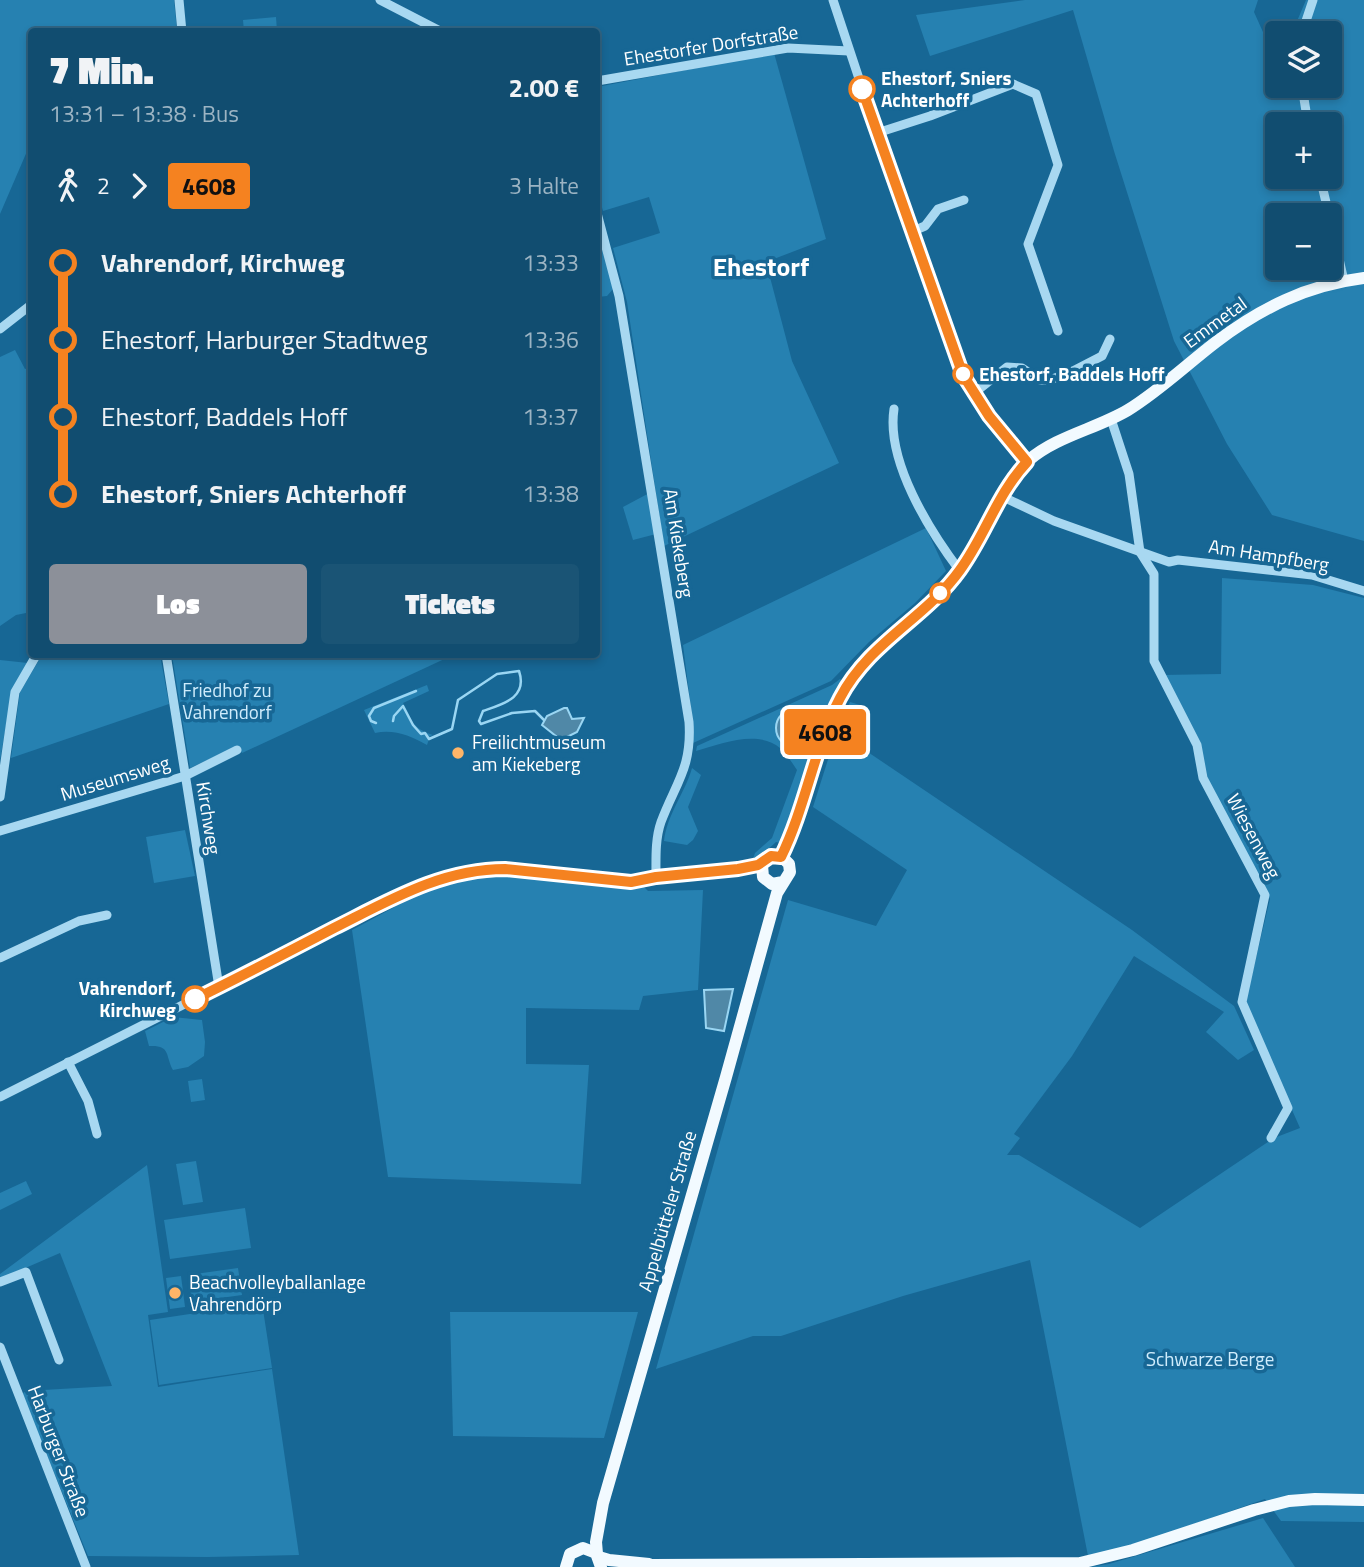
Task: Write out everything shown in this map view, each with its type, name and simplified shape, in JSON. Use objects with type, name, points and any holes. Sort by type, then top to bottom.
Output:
[{"type":"main road","name":"Emmetal","points":[[1027,462],[1065,438],[1111,419],[1146,398],[1251,317],[1296,293],[1364,278]]},
{"type":"main road","points":[[781,857],[799,814],[824,735],[847,686],[879,646],[960,571],[1001,496],[1027,462]]},
{"type":"main road","points":[[771,856],[781,857],[788,862],[790,870],[783,882],[775,884],[764,874],[771,856]]},
{"type":"main road","name":"Appelbütteler Straße","points":[[764,874],[770,892],[768,929]]},
{"type":"main road","name":"Appelbütteler Straße","points":[[599,1559],[596,1542],[603,1503],[768,929],[776,893],[783,882]]},
{"type":"main road","points":[[579,1548],[590,1549],[599,1559],[653,1565],[1080,1563],[1133,1550],[1266,1506],[1299,1499],[1364,1500]]},
{"type":"main road","name":"Appelbütteler Straße","points":[[566,1567],[569,1556],[587,1541],[603,1503]]},
{"type":"main road","points":[[639,1567],[653,1565]]},
{"type":"street","points":[[179,0],[182,28]]},
{"type":"street","points":[[380,0],[434,28]]},
{"type":"street","points":[[832,0],[963,375],[973,394],[1027,462]]},
{"type":"street","points":[[1306,21],[1313,0]]},
{"type":"street","name":"Ehestorfer Dorfstraße","points":[[600,79],[788,48],[849,51]]},
{"type":"street","points":[[877,133],[930,117],[1013,84],[1036,94],[1058,165],[1028,244],[1058,331]]},
{"type":"street","points":[[911,232],[925,226],[939,209],[964,200]]},
{"type":"street","name":"Am Kiekeberg","points":[[600,224],[619,296],[689,722],[688,759],[660,824],[656,847],[656,877]]},
{"type":"street","points":[[1342,272],[1344,281]]},
{"type":"street","points":[[0,328],[28,307]]},
{"type":"street","points":[[973,394],[1007,368],[1022,368],[1040,380],[1050,380],[1073,371],[1102,356],[1110,339]]},
{"type":"street","points":[[894,408],[891,426],[893,438],[907,481],[960,571]]},
{"type":"street","points":[[1111,419],[1129,474],[1140,552]]},
{"type":"street","name":"Am Hampfberg","points":[[1001,496],[1030,511],[1169,562],[1178,560],[1312,575],[1364,592]]},
{"type":"street","name":"Wiesenweg","points":[[1140,552],[1154,573],[1154,661],[1198,745],[1203,778],[1265,895],[1242,1002],[1288,1108],[1271,1138]]},
{"type":"street","points":[[0,797],[15,692],[35,658]]},
{"type":"street","name":"Kirchweg","points":[[167,658],[219,987]]},
{"type":"street","name":"Museumsweg","points":[[0,831],[184,776],[237,750]]},
{"type":"street","points":[[0,1097],[409,891],[452,875],[486,869],[505,869],[631,882],[738,869],[764,874]]},
{"type":"street","points":[[0,958],[79,920],[107,915]]},
{"type":"street","points":[[68,1062],[88,1101],[97,1134]]},
{"type":"street","points":[[0,1282],[26,1272],[59,1360]]},
{"type":"street","name":"Harburger Straße","points":[[0,1347],[86,1567]]},
{"type":"green space","points":[[0,0],[174,0],[177,28],[28,28],[28,149],[0,214]]},
{"type":"green space","points":[[1025,0],[1258,0],[1254,12],[1265,37],[1265,98],[1342,98],[1342,21],[1297,21],[1306,0],[1364,0],[1364,541],[1272,515],[1227,444],[1174,341],[1073,10],[930,56],[916,15]]},
{"type":"green space","points":[[276,17],[277,28],[244,28],[243,20]]},
{"type":"green space","points":[[774,53],[826,239],[766,262],[792,361],[839,463],[664,546],[627,302],[613,248],[660,233],[649,197],[603,211],[600,200],[600,86]]},
{"type":"green space","points":[[600,237],[613,289],[607,296],[600,297]]},
{"type":"green space","points":[[15,350],[25,369],[28,368],[28,613],[16,615],[0,626],[0,357]]},
{"type":"green space","points":[[653,491],[660,533],[633,540],[623,507]]},
{"type":"green space","points":[[926,528],[946,571],[831,681],[693,743],[683,645]]},
{"type":"green space","name":"Schwarze Berge","points":[[1222,578],[1313,585],[1364,598],[1364,1522],[1281,1521],[1265,1499],[1089,1561],[1030,1260],[903,1296],[781,1336],[753,1336],[656,1369],[788,900],[876,926],[907,870],[813,807],[837,731],[850,702],[860,705],[847,738],[1132,930],[1234,1006],[1254,1050],[1238,1060],[1206,1032],[1224,1012],[1134,956],[1072,1056],[1014,1134],[1020,1138],[1007,1155],[1019,1155],[1140,1228],[1274,1138],[1300,1128],[1245,1004],[1270,899],[1206,781],[1200,748],[1162,675],[1221,674]]},
{"type":"green space","points":[[40,658],[161,658],[169,704],[11,758],[20,692]]},
{"type":"green space","name":"Friedhof zu Vahrendorf","points":[[172,658],[447,658],[242,753],[238,746],[190,768]]},
{"type":"green space","points":[[0,660],[28,663],[12,690],[0,761]]},
{"type":"green space","points":[[840,679],[845,683],[781,843],[776,842],[753,859],[755,853],[772,838],[797,770],[780,748],[761,739],[727,742],[696,751],[697,746]]},
{"type":"green space","points":[[427,685],[429,691],[403,703],[417,727],[433,735],[427,745],[402,734],[375,733],[364,710]]},
{"type":"green space","points":[[692,768],[701,775],[688,807],[698,831],[687,845],[664,841],[669,822]]},
{"type":"green space","points":[[185,830],[195,876],[154,883],[146,837]]},
{"type":"green space","points":[[485,875],[629,885],[633,888],[644,887],[648,891],[703,890],[698,990],[643,996],[639,1010],[526,1008],[526,1064],[589,1065],[581,1184],[388,1177],[352,930],[428,889]]},
{"type":"green space","points":[[173,1017],[202,1020],[205,1042],[204,1056],[188,1067],[173,1070],[164,1049],[149,1046],[145,1031]]},
{"type":"green space","points":[[202,1079],[205,1100],[191,1102],[188,1081]]},
{"type":"green space","points":[[196,1161],[203,1202],[183,1205],[176,1164]]},
{"type":"green space","points":[[147,1165],[168,1312],[148,1315],[158,1387],[272,1369],[299,1555],[88,1556],[22,1394],[26,1391],[112,1386],[60,1253],[0,1279],[0,1274]]},
{"type":"green space","points":[[26,1181],[32,1194],[0,1210],[0,1193]]},
{"type":"green space","points":[[245,1208],[251,1248],[170,1259],[164,1220]]},
{"type":"green space","points":[[238,1268],[242,1295],[192,1302],[188,1275]]},
{"type":"green space","name":"Beachvolleyballanlage Vahrendörp","points":[[181,1276],[185,1307],[170,1309],[166,1278]]},
{"type":"green space","points":[[262,1303],[272,1368],[159,1385],[150,1320]]},
{"type":"green space","points":[[450,1312],[638,1312],[604,1438],[453,1436]]},
{"type":"green space","points":[[1263,1518],[1295,1567],[1090,1567],[1109,1564]]},
{"type":"shaded area","points":[[567,708],[572,719],[584,718],[577,732],[561,740],[542,725],[547,716]]},
{"type":"shaded area","points":[[795,709],[808,715],[814,728],[808,741],[795,747],[782,741],[776,728],[782,715]]},
{"type":"shaded area","points":[[733,989],[724,1031],[706,1028],[704,990]]},
{"type":"waterway","points":[[393,721],[403,706],[413,725],[429,739],[452,729],[458,700],[497,674],[519,671],[521,680],[517,694],[506,702],[483,711],[479,721],[481,724],[512,713],[535,711],[544,720]]},
{"type":"waterway","points":[[376,723],[371,721],[369,716],[374,708],[416,691]]},
{"type":"bus line","name":"4608","points":[[195,999],[409,891],[468,871],[505,869],[631,882],[738,869],[758,865],[771,856],[781,857],[799,814],[824,735],[847,686],[879,646],[960,571],[995,506],[1027,462],[989,416],[963,375],[862,89]]},
{"type":"place","name":"Ehestorf, Sniers Achterhoff","points":[[862,89]]},
{"type":"place","name":"Ehestorf, Baddels Hoff","points":[[963,374]]},
{"type":"place","name":"Freilichtmuseum am Kiekeberg","points":[[458,753]]},
{"type":"place","name":"Vahrendorf, Kirchweg","points":[[195,999]]},
{"type":"place","name":"Beachvolleyballanlage Vahrendörp","points":[[175,1293]]},
{"type":"district","name":"Ehestorf","points":[[761,267]]}]
